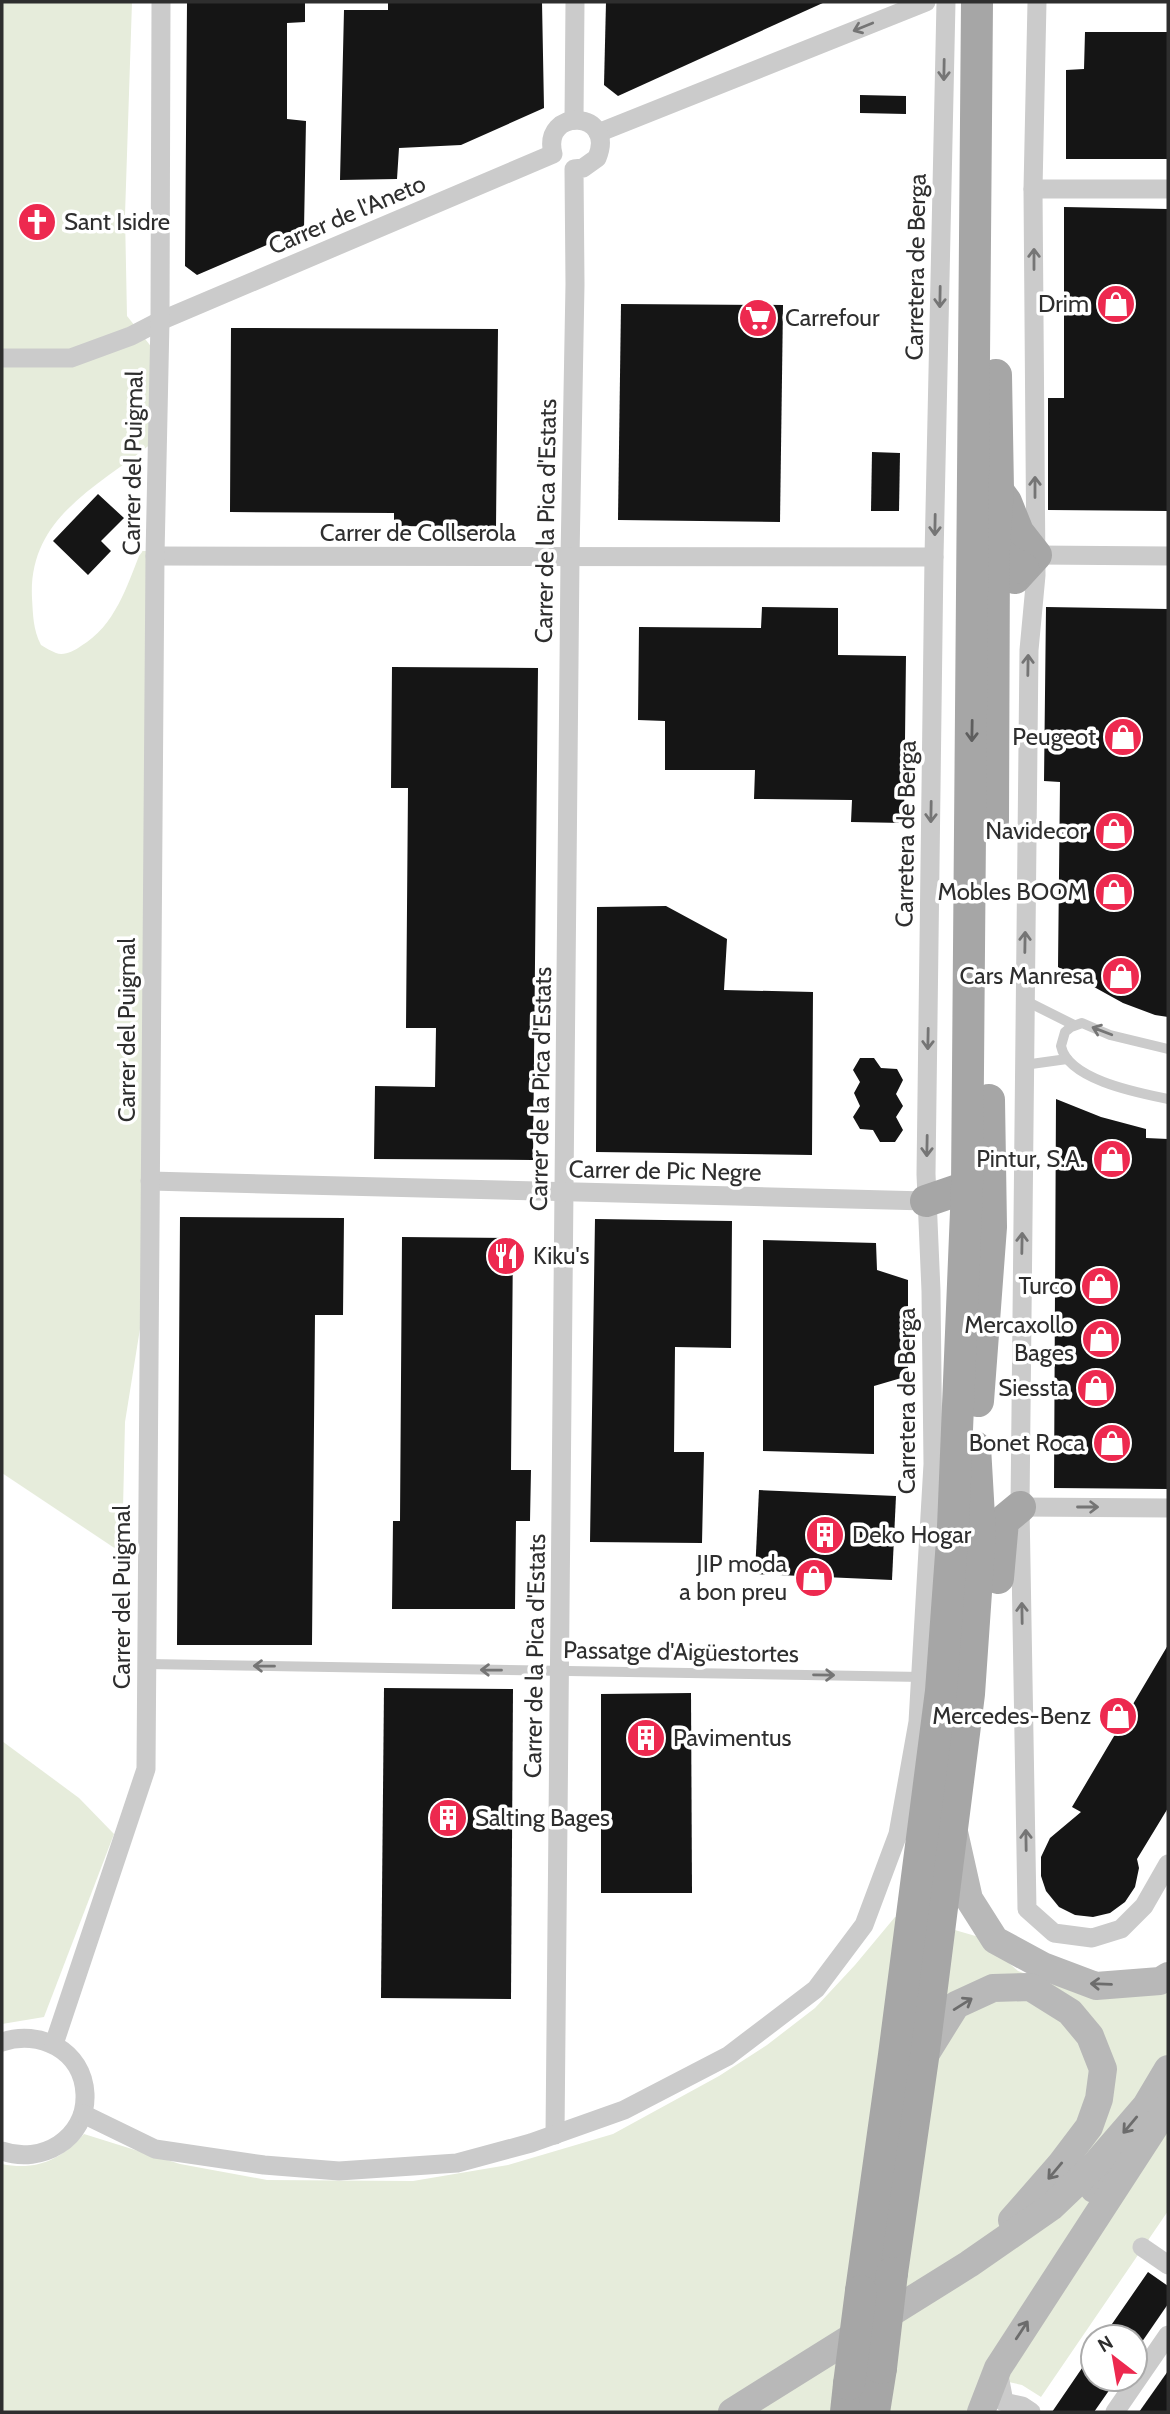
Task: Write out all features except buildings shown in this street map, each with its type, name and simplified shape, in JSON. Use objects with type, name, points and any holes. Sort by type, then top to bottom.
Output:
[{"type":"main road","points":[[877,2282],[892,2068],[941,1691],[954,1527],[967,1187],[977,2]]},
{"type":"main road","points":[[987,2],[988,50],[994,64]]},
{"type":"main road","points":[[874,2412],[861,2390],[956,1695],[991,1227],[988,1026],[995,654],[1018,550],[1006,502],[998,490],[994,64],[998,2]]},
{"type":"main road","points":[[975,303],[986,345],[984,532],[1018,550]]},
{"type":"main road","points":[[972,692],[981,657],[982,555],[1018,550]]},
{"type":"main road","points":[[926,1201],[967,1187],[979,1178],[979,1070],[988,1026]]},
{"type":"main road","points":[[926,1201],[949,1217],[961,1298]]},
{"type":"main road","points":[[877,2282],[923,2058],[969,1694],[980,1534],[975,1447]]},
{"type":"main road","points":[[969,1694],[994,1627],[1003,1521],[1020,1507]]},
{"type":"main road","points":[[952,1823],[970,1899],[995,1940],[1043,1966],[1096,1986],[1160,1980],[1168,1976]]},
{"type":"main road","points":[[923,2058],[956,2005],[993,1988],[1030,1987],[1070,2012],[1090,2036],[1103,2069],[1099,2099],[1089,2127],[1019,2214],[952,2273]]},
{"type":"main road","points":[[732,2412],[1051,2207],[1095,2165],[1146,2106],[1168,2069]]},
{"type":"main road","points":[[996,2409],[998,2368],[1168,2106]]},
{"type":"main road","points":[[761,2412],[986,2275],[1030,2243],[1137,2151]]},
{"type":"street","name":"Carrer del Puigmal","points":[[54,2044],[146,1769],[161,2]]},
{"type":"street","points":[[575,2],[574,120],[588,123],[598,133],[926,2]]},
{"type":"street","name":"Carretera de Berga","points":[[83,2114],[155,2148],[264,2165],[339,2171],[457,2163],[555,2135],[624,2110],[728,2056],[816,1989],[864,1925],[898,1834],[918,1722],[933,1464],[931,1291],[926,1201],[934,557],[946,2]]},
{"type":"street","points":[[1037,2],[1034,189],[1018,550],[1029,650],[1020,1507],[1027,1909],[1054,1933],[1092,1938],[1121,1929],[1144,1906],[1168,1864]]},
{"type":"street","name":"Carrer de l'Aneto","points":[[2,358],[71,358],[131,336],[160,321],[553,154],[555,131],[563,123],[574,120]]},
{"type":"street","name":"Carrer de la Pica d'Estats","points":[[555,2135],[575,284],[574,169],[583,168],[597,158],[601,141],[598,133]]},
{"type":"street","points":[[1034,189],[1168,189]]},
{"type":"street","points":[[1018,550],[1168,556]]},
{"type":"street","name":"Carrer de Collserola","points":[[155,556],[934,557]]},
{"type":"street","name":"Carrer de Pic Negre","points":[[150,1181],[564,1194],[926,1201]]},
{"type":"street","points":[[1020,1507],[1168,1508]]},
{"type":"street","points":[[2,2042],[16,2037],[35,2038],[54,2044],[70,2056],[81,2074],[85,2094],[83,2114],[74,2131],[60,2145],[42,2154],[23,2156],[2,2151]]},
{"type":"street","points":[[1142,2247],[1168,2265]]},
{"type":"street","points":[[1115,2412],[1168,2335]]},
{"type":"street","points":[[996,2409],[1022,2406],[1031,2412]]},
{"type":"lane","points":[[1024,1000],[1074,1025]]},
{"type":"lane","points":[[1168,1049],[1110,1035],[1082,1023],[1065,1032],[1061,1049],[1066,1059],[1085,1073],[1107,1083],[1168,1099]]},
{"type":"lane","points":[[1024,1065],[1066,1059]]},
{"type":"lane","name":"Passatge d'Aigüestortes","points":[[146,1664],[922,1677]]},
{"type":"green space","points":[[2,2],[132,2],[125,215],[127,316],[153,349],[152,443],[89,490],[54,525],[41,546],[34,570],[32,598],[35,628],[41,645],[59,654],[72,651],[103,628],[118,604],[141,551],[149,551],[143,1310],[125,1422],[122,1553],[2,1473]]},
{"type":"green space","points":[[2,1741],[79,1798],[114,1834],[44,2017],[2,2024]]},
{"type":"green space","points":[[895,1917],[934,1924],[979,1937],[1018,1971],[1083,1995],[1168,1988],[1168,2211],[1092,2323],[1079,2323],[1079,2341],[1041,2397],[1022,2385],[1004,2381],[993,2412],[2,2412],[2,2164],[26,2166],[47,2161],[66,2151],[84,2134],[180,2164],[267,2180],[413,2181],[508,2165],[613,2134],[719,2076],[767,2045],[815,2008]]},
{"type":"place","name":"Sant Isidre","points":[[37,222]]},
{"type":"place","name":"Drim","points":[[1116,304]]},
{"type":"place","name":"Carrefour","points":[[758,318]]},
{"type":"place","name":"Peugeot","points":[[1123,737]]},
{"type":"place","name":"Navidecor","points":[[1114,831]]},
{"type":"place","name":"Mobles BOOM","points":[[1114,892]]},
{"type":"place","name":"Cars Manresa","points":[[1121,976]]},
{"type":"place","name":"Pintur, S.A.","points":[[1112,1159]]},
{"type":"place","name":"Kiku's","points":[[506,1256]]},
{"type":"place","name":"Turco","points":[[1100,1286]]},
{"type":"place","name":"Mercaxollo Bages","points":[[1101,1339]]},
{"type":"place","name":"Siessta","points":[[1096,1388]]},
{"type":"place","name":"Bonet Roca","points":[[1112,1443]]},
{"type":"place","name":"Deko Hogar","points":[[825,1535]]},
{"type":"place","name":"JIP moda a bon preu","points":[[814,1578]]},
{"type":"place","name":"Mercedes-Benz","points":[[1118,1716]]},
{"type":"place","name":"Pavimentus","points":[[646,1738]]},
{"type":"place","name":"Salting Bages","points":[[448,1818]]}]
